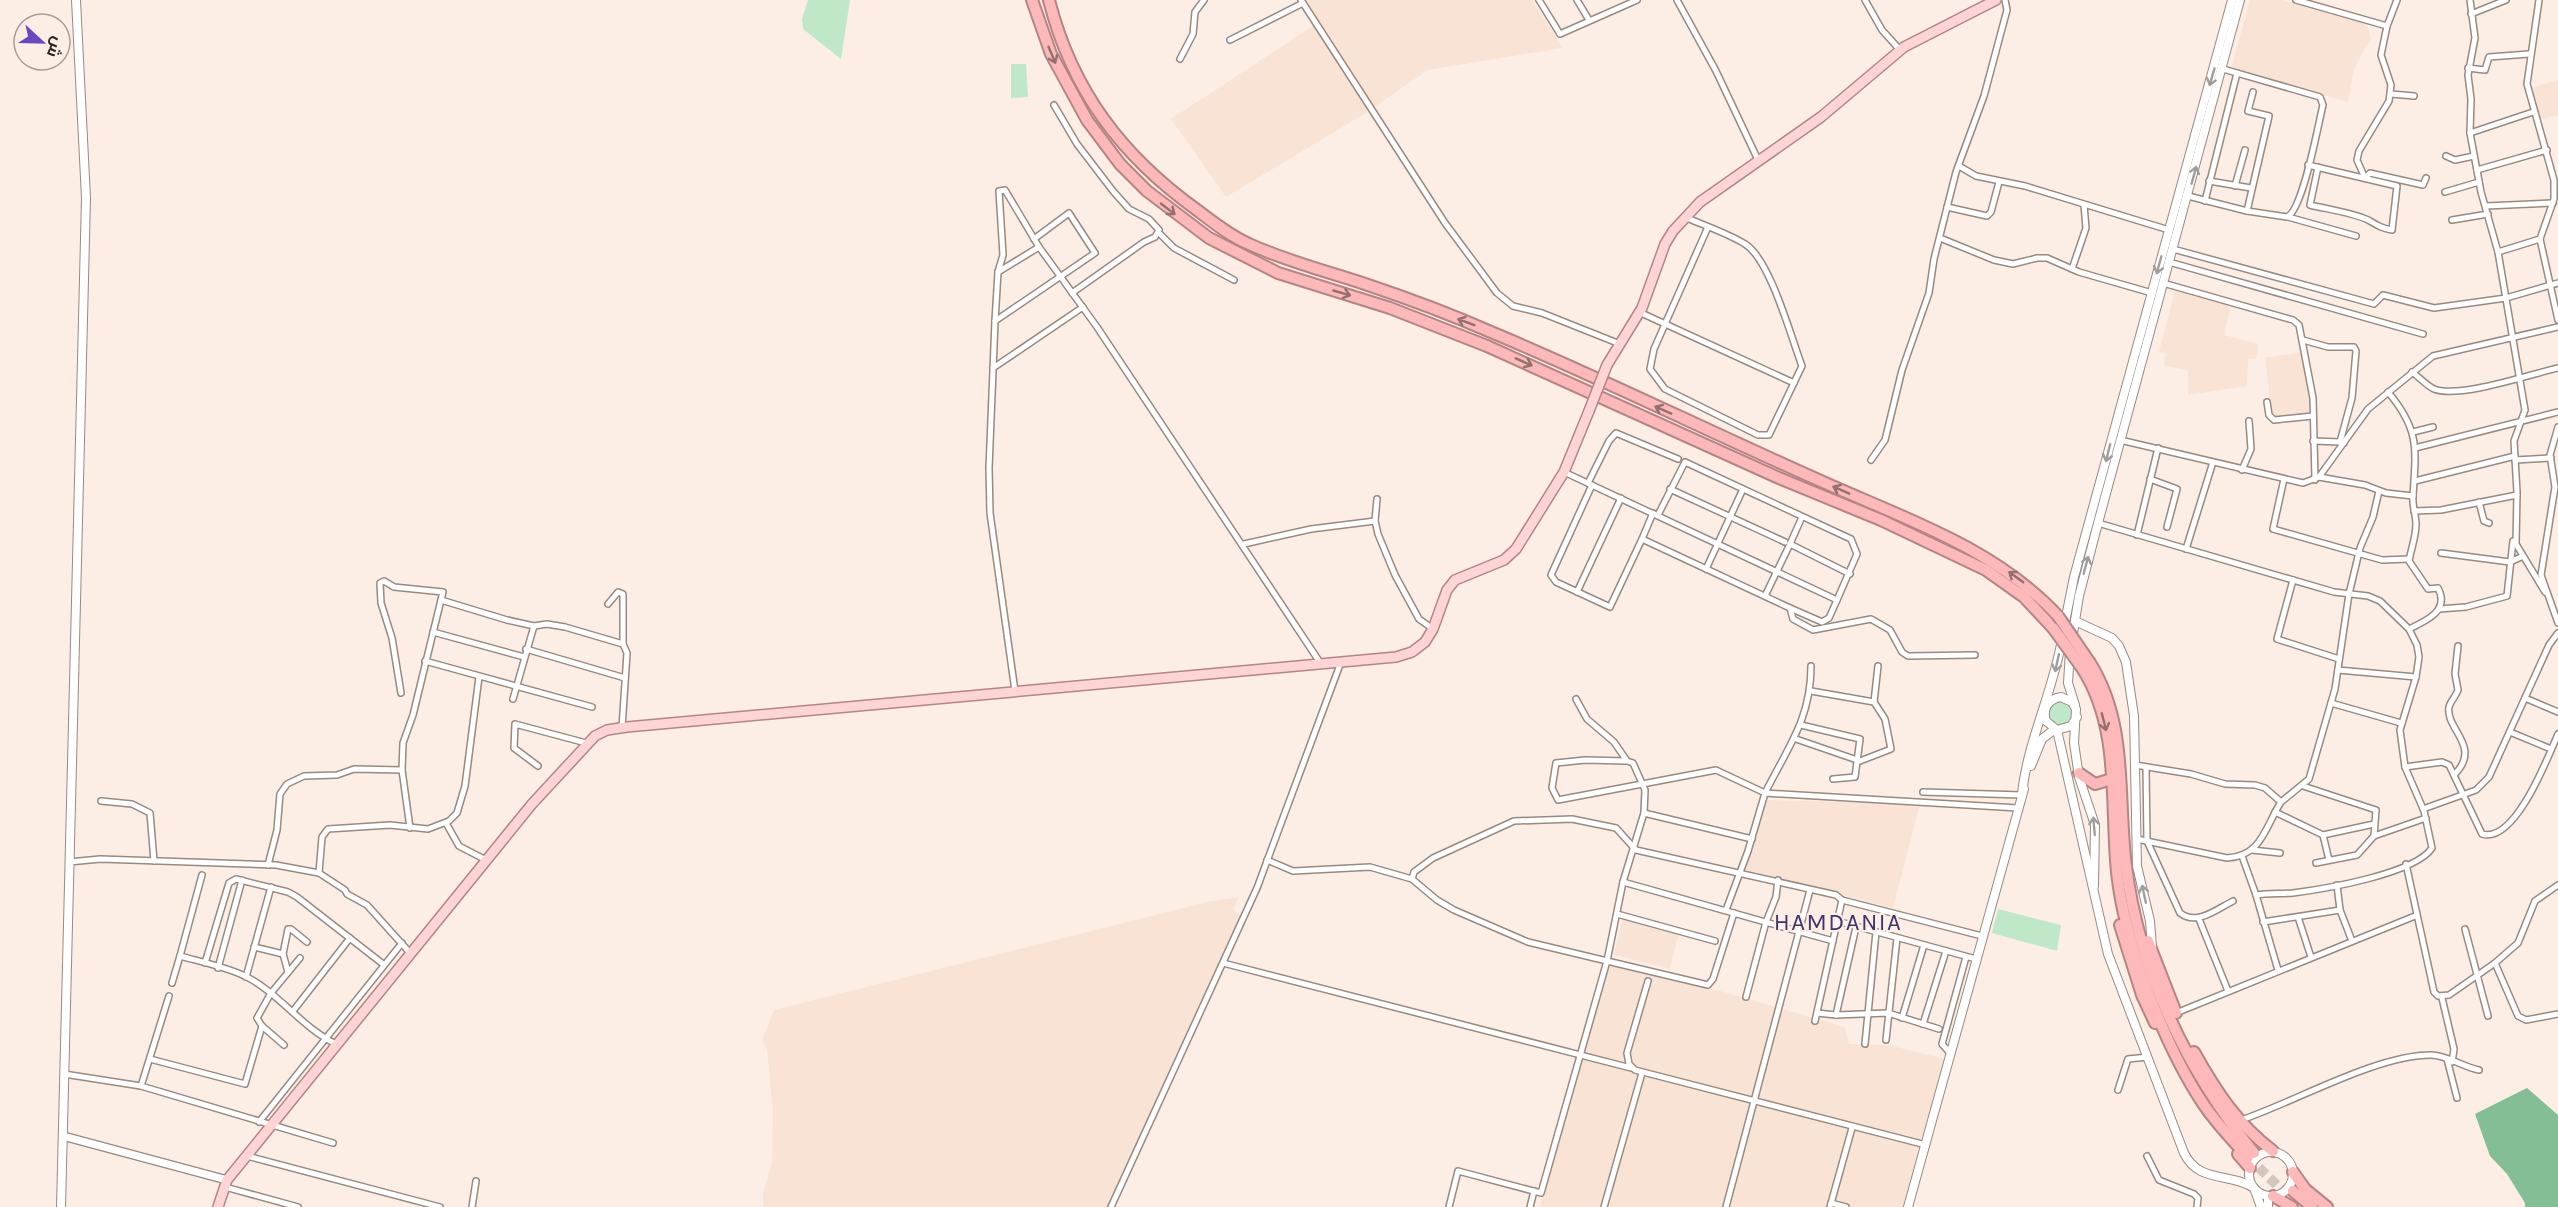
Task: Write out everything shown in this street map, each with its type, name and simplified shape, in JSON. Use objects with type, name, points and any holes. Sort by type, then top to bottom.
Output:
[{"type":"highway","points":[[1032,0],[1062,79],[1092,128],[1147,191],[1209,238],[1278,273],[1390,308],[1487,346],[1779,477],[1881,520],[1986,570],[2024,597],[2054,627],[2086,666],[2100,708],[2110,750],[2117,873],[2126,925],[2157,1009],[2204,1104],[2250,1160]]},
{"type":"highway","points":[[1049,0],[1058,33],[1071,63],[1109,128],[1137,162],[1164,186],[1245,243],[1292,261],[1365,284],[1490,332],[1916,524],[2005,569],[2026,584],[2058,616],[2109,703],[2119,743],[2124,840],[2131,899],[2150,968],[2186,1052],[2250,1160]]},
{"type":"highway","points":[[2079,773],[2095,784],[2112,779]]},
{"type":"highway","points":[[2131,899],[2176,1013],[2214,1086],[2247,1131],[2273,1152]]},
{"type":"highway","points":[[2293,1172],[2305,1189],[2327,1207]]},
{"type":"highway","points":[[2301,1207],[2290,1193],[2312,1207]]},
{"type":"highway","points":[[2271,1196],[2281,1198],[2292,1207]]},
{"type":"main road","points":[[61,1207],[86,198],[76,0]]},
{"type":"main road","points":[[218,1207],[226,1183],[486,860],[586,743],[607,730],[1396,657],[1412,652],[1425,642],[1451,585],[1466,574],[1504,560],[1516,549],[1564,472],[1607,365],[1640,312],[1665,244],[1685,217],[1700,202],[1821,117],[1900,50],[1996,0]]},
{"type":"main road","points":[[2022,794],[2030,751],[2056,671],[2074,577],[2232,0]]},
{"type":"main road","points":[[2095,906],[2095,825],[2079,773],[2074,743],[2077,717],[2070,691],[2068,670],[2074,621],[2120,440],[2241,0]]},
{"type":"main road","points":[[2074,621],[2106,634],[2115,641],[2122,653],[2134,716],[2137,866],[2150,921],[2152,952]]},
{"type":"main road","points":[[2045,709],[2057,698],[2065,698],[2075,705]]},
{"type":"main road","points":[[2045,709],[2046,721],[2056,729],[2064,751],[2071,799],[2084,845],[2095,906],[2115,979],[2188,1161],[2195,1169],[2210,1176],[2240,1181],[2271,1196]]},
{"type":"main road","points":[[1908,1207],[2022,794],[2042,739],[2056,729],[2071,726],[2077,717]]},
{"type":"main road","points":[[2210,1176],[2237,1175],[2250,1160],[2258,1155],[2273,1152],[2285,1156],[2293,1172],[2288,1188],[2271,1196],[2268,1207]]},
{"type":"main road","points":[[2250,1160],[2250,1179],[2261,1207]]},
{"type":"street","points":[[1180,59],[1193,34],[1196,12],[1204,0]]},
{"type":"street","points":[[1539,0],[1560,34],[1637,0]]},
{"type":"street","points":[[1577,0],[1589,20]]},
{"type":"street","points":[[1616,0],[1620,7]]},
{"type":"street","points":[[1677,0],[1716,71],[1759,162]]},
{"type":"street","points":[[1865,0],[1882,30],[1900,50]]},
{"type":"street","points":[[1871,460],[1885,440],[1902,370],[1929,293],[1947,207],[1984,96],[2007,10],[2006,0]]},
{"type":"street","points":[[2296,0],[2387,26]]},
{"type":"street","points":[[2366,178],[2357,160],[2359,151],[2386,109],[2391,94],[2381,55],[2387,26],[2397,0]]},
{"type":"street","points":[[2439,609],[2466,607],[2507,596],[2517,495],[2514,441],[2525,410],[2498,252],[2479,183],[2470,133],[2468,68],[2475,44],[2470,0]]},
{"type":"street","points":[[2471,14],[2506,0]]},
{"type":"street","points":[[2539,0],[2529,54],[2527,84],[2556,188],[2540,239],[2558,320]]},
{"type":"street","points":[[1230,40],[1302,2],[1408,162],[1445,223],[1497,293],[1513,306],[1542,313],[1621,344]]},
{"type":"street","points":[[2468,68],[2485,70],[2489,57],[2529,54]]},
{"type":"street","points":[[2223,69],[2320,97],[2323,105],[2308,165],[2294,212],[2287,217]]},
{"type":"street","points":[[2205,201],[2237,73]]},
{"type":"street","points":[[2247,211],[2269,116],[2248,111],[2253,92]]},
{"type":"street","points":[[2391,94],[2414,96]]},
{"type":"street","points":[[1054,105],[1077,144],[1102,178],[1129,208],[1157,226],[1159,233],[1174,248],[1234,280]]},
{"type":"street","points":[[2470,133],[2533,112]]},
{"type":"street","points":[[2235,186],[2245,150]]},
{"type":"street","points":[[2477,170],[2547,150]]},
{"type":"street","points":[[2446,156],[2455,160],[2474,156]]},
{"type":"street","points":[[2308,165],[2318,167],[2366,178],[2397,186],[2392,230],[2377,227],[2370,221],[2342,212],[2310,205],[2318,167]]},
{"type":"street","points":[[1959,166],[1971,175],[2025,186],[2084,206],[2169,230]]},
{"type":"street","points":[[2366,178],[2370,173],[2423,186],[2426,178]]},
{"type":"street","points":[[2209,180],[2251,188]]},
{"type":"street","points":[[1947,207],[1988,216],[1999,182]]},
{"type":"street","points":[[2445,192],[2479,183]]},
{"type":"street","points":[[1015,691],[990,513],[995,321],[998,272],[1003,255],[999,190],[1005,190],[1039,247],[1083,307],[1244,544],[1321,664]]},
{"type":"street","points":[[2188,196],[2247,211],[2287,217],[2356,236]]},
{"type":"street","points":[[2486,206],[2553,203]]},
{"type":"street","points":[[2072,269],[2086,228],[2084,206]]},
{"type":"street","points":[[995,321],[1095,253],[1069,213],[1034,239]]},
{"type":"street","points":[[2452,220],[2488,214]]},
{"type":"street","points":[[1685,217],[1708,227],[1747,245],[1763,261],[1802,366],[1769,435],[1758,435],[1665,389],[1650,369],[1654,349],[1708,227]]},
{"type":"street","points":[[1072,293],[1159,233]]},
{"type":"street","points":[[1940,238],[1994,260],[2013,264],[2047,258],[2072,269],[2152,293]]},
{"type":"street","points":[[2498,252],[2540,239]]},
{"type":"street","points":[[998,272],[1039,247]]},
{"type":"street","points":[[2173,249],[2371,304],[2376,303],[2383,295],[2434,309],[2506,298],[2558,283]]},
{"type":"street","points":[[2169,262],[2423,334]]},
{"type":"street","points":[[2163,283],[2294,320],[2299,325],[2304,340],[2313,398],[2313,441],[2317,478]]},
{"type":"street","points":[[993,368],[1083,307]]},
{"type":"street","points":[[1640,312],[1794,383]]},
{"type":"street","points":[[2317,478],[2368,409],[2435,355],[2558,327]]},
{"type":"street","points":[[2304,340],[2328,346],[2354,347],[2356,351],[2352,398],[2342,442]]},
{"type":"street","points":[[2412,372],[2434,389],[2448,391],[2467,389],[2558,368]]},
{"type":"street","points":[[2388,392],[2403,411],[2413,432],[2415,481],[2412,496],[2415,534],[2409,559],[2428,589],[2440,590],[2439,609],[2429,620],[2409,629]]},
{"type":"street","points":[[2267,402],[2269,416],[2274,420],[2313,416]]},
{"type":"street","points":[[2415,448],[2519,424],[2558,412],[2558,422]]},
{"type":"street","points":[[2242,470],[2251,449],[2249,421]]},
{"type":"street","points":[[2413,432],[2433,427]]},
{"type":"street","points":[[2558,427],[2551,458],[2558,487]]},
{"type":"street","points":[[1642,539],[1822,622],[1829,618],[1850,574],[1857,554],[1851,539],[1685,462],[1642,539],[1610,607],[1556,582],[1551,575],[1609,441],[1616,433],[1678,459]]},
{"type":"street","points":[[2120,440],[2303,483],[2317,478],[2412,496]]},
{"type":"street","points":[[2313,441],[2342,442]]},
{"type":"street","points":[[2137,535],[2158,448]]},
{"type":"street","points":[[2415,481],[2515,458],[2551,458]]},
{"type":"street","points":[[2186,549],[2213,462]]},
{"type":"street","points":[[1564,472],[1838,600]]},
{"type":"street","points":[[2545,592],[2542,564],[2553,504],[2554,476]]},
{"type":"street","points":[[2150,478],[2177,489],[2167,527]]},
{"type":"street","points":[[2284,479],[2273,529],[2382,560],[2409,559]]},
{"type":"street","points":[[1670,489],[1850,574]]},
{"type":"street","points":[[1706,569],[1743,489]]},
{"type":"street","points":[[2137,839],[2227,858],[2242,856],[2252,850],[2262,838],[2281,802],[2309,779],[2331,703],[2358,553],[2373,517],[2379,491]]},
{"type":"street","points":[[2414,511],[2441,510],[2517,495]]},
{"type":"street","points":[[1577,592],[1622,498]]},
{"type":"street","points":[[1377,499],[1375,521],[1395,575],[1419,619],[1433,628]]},
{"type":"street","points":[[2479,502],[2484,521],[2489,523]]},
{"type":"street","points":[[1765,596],[1787,543],[1802,517]]},
{"type":"street","points":[[1244,544],[1311,530],[1375,521]]},
{"type":"street","points":[[2098,523],[2292,580],[2349,594],[2368,596],[2380,601],[2409,629],[2418,651],[2416,677],[2402,723],[2400,738],[2405,767],[2423,809],[2432,848],[2422,857],[2366,880],[2296,892],[2256,895]]},
{"type":"street","points":[[2515,530],[2516,544],[2522,557],[2545,592],[2558,623]]},
{"type":"street","points":[[2441,553],[2510,562],[2522,557]]},
{"type":"street","points":[[2292,580],[2277,639],[2339,659]]},
{"type":"street","points":[[401,693],[392,638],[381,603],[380,582],[384,581],[394,587],[443,592],[413,715],[403,743],[402,770],[410,828]]},
{"type":"street","points":[[608,604],[618,592],[623,594],[623,644],[627,653],[622,728]]},
{"type":"street","points":[[441,600],[534,626],[547,624],[565,627],[623,644]]},
{"type":"street","points":[[1790,608],[1793,618],[1813,630],[1866,619],[1874,620],[1890,630],[1902,652],[1908,656],[1975,655]]},
{"type":"street","points":[[513,699],[515,685],[534,626]]},
{"type":"street","points":[[432,632],[524,657]]},
{"type":"street","points":[[2423,809],[2476,790],[2489,777],[2549,645],[2558,633]]},
{"type":"street","points":[[2455,774],[2462,763],[2463,743],[2449,716],[2449,707],[2458,690],[2455,674],[2458,646]]},
{"type":"street","points":[[526,649],[625,678]]},
{"type":"street","points":[[425,661],[592,707]]},
{"type":"street","points":[[1111,1207],[1223,963],[1267,860],[1341,661]]},
{"type":"street","points":[[1726,910],[1752,839],[1765,793],[1796,739],[1801,725],[1811,691],[1811,666]]},
{"type":"street","points":[[1796,739],[1857,760],[1891,749],[1885,719],[1874,702],[1878,666]]},
{"type":"street","points":[[2338,670],[2416,677]]},
{"type":"street","points":[[319,873],[322,837],[328,829],[390,825],[428,829],[446,823],[457,813],[465,786],[479,677]]},
{"type":"street","points":[[1811,691],[1874,702]]},
{"type":"street","points":[[2525,698],[2558,712]]},
{"type":"street","points":[[1576,699],[1587,719],[1614,742],[1627,760]]},
{"type":"street","points":[[2331,703],[2402,723]]},
{"type":"street","points":[[538,766],[513,748],[515,724],[586,743]]},
{"type":"street","points":[[1801,725],[1860,739],[1855,777],[1833,779]]},
{"type":"street","points":[[2510,732],[2551,749]]},
{"type":"street","points":[[2405,767],[2442,762],[2449,765],[2479,831],[2486,836],[2500,831],[2519,813],[2558,734]]},
{"type":"street","points":[[1449,1207],[1458,1171],[1541,1193],[1607,961],[1623,882],[1644,813],[1643,784],[1634,763],[1627,760],[1586,760],[1556,763],[1552,788],[1558,800],[1643,784],[1716,770],[1765,793],[2018,807]]},
{"type":"street","points":[[2135,765],[2192,774],[2225,784],[2256,785],[2265,788],[2281,802]]},
{"type":"street","points":[[2146,768],[2147,841],[2180,913],[2189,919],[2199,918],[2233,901]]},
{"type":"street","points":[[268,865],[277,830],[280,794],[287,784],[304,776],[338,775],[354,770],[402,770]]},
{"type":"street","points":[[2303,786],[2378,811],[2374,824],[2374,836]]},
{"type":"street","points":[[1923,792],[2022,794]]},
{"type":"street","points":[[101,801],[132,804],[150,813],[154,861]]},
{"type":"street","points":[[2275,812],[2323,835],[2374,824]]},
{"type":"street","points":[[1644,813],[1752,839]]},
{"type":"street","points":[[2316,863],[2357,855],[2374,836],[2426,818]]},
{"type":"street","points":[[1412,879],[1414,872],[1432,858],[1514,821],[1572,819],[1616,828],[1636,850],[1740,874],[1778,880],[1836,895],[1842,900],[1982,936]]},
{"type":"street","points":[[446,823],[459,846],[486,860]]},
{"type":"street","points":[[2323,835],[2329,860]]},
{"type":"street","points":[[2252,850],[2280,853]]},
{"type":"street","points":[[2242,856],[2278,970]]},
{"type":"street","points":[[69,862],[100,859],[268,865],[319,873],[345,890],[347,894],[367,904],[411,954]]},
{"type":"street","points":[[1267,860],[1293,870],[1370,867],[1412,879],[1437,900],[1528,942],[1708,986],[1713,979],[1734,913]]},
{"type":"street","points":[[2406,864],[2415,916],[2434,992],[2442,998],[2454,1049],[2449,1060],[2457,1098]]},
{"type":"street","points":[[172,983],[202,874]]},
{"type":"street","points":[[205,963],[231,879],[271,887],[297,897],[383,964]]},
{"type":"street","points":[[218,968],[242,880]]},
{"type":"street","points":[[1746,997],[1766,922],[1776,897],[1778,880]]},
{"type":"street","points":[[1623,882],[1833,941]]},
{"type":"street","points":[[2337,885],[2340,910],[2352,941]]},
{"type":"street","points":[[2442,998],[2495,963],[2518,943],[2535,901],[2558,885]]},
{"type":"street","points":[[246,977],[271,887]]},
{"type":"street","points":[[1726,1207],[1810,890]]},
{"type":"street","points":[[1815,1021],[1842,900]]},
{"type":"street","points":[[2263,922],[2340,910]]},
{"type":"street","points":[[1617,914],[1715,941]]},
{"type":"street","points":[[2176,1013],[2415,916]]},
{"type":"street","points":[[2298,917],[2311,957]]},
{"type":"street","points":[[2199,918],[2228,991]]},
{"type":"street","points":[[1837,921],[1976,959]]},
{"type":"street","points":[[1836,1015],[1856,927]]},
{"type":"street","points":[[288,972],[283,954],[289,928],[307,942]]},
{"type":"street","points":[[2465,929],[2488,1016]]},
{"type":"street","points":[[1865,1044],[1875,932]]},
{"type":"street","points":[[292,1011],[350,938]]},
{"type":"street","points":[[1886,1040],[1897,938]]},
{"type":"street","points":[[259,1122],[383,964],[402,944]]},
{"type":"street","points":[[1902,1018],[1924,945]]},
{"type":"street","points":[[254,946],[283,954]]},
{"type":"street","points":[[1923,1024],[1946,951]]},
{"type":"street","points":[[180,956],[246,977],[271,993],[325,1039],[338,1045]]},
{"type":"street","points":[[1951,1054],[1942,1044],[1966,957]]},
{"type":"street","points":[[284,1045],[257,1021],[257,1015],[271,993],[300,958]]},
{"type":"street","points":[[1223,963],[1631,1068],[1642,1073],[1852,1128],[1926,1145]]},
{"type":"street","points":[[2495,963],[2518,1016],[2526,1020],[2558,1014]]},
{"type":"street","points":[[1631,1068],[1627,1053],[1648,981]]},
{"type":"street","points":[[141,1086],[169,996]]},
{"type":"street","points":[[1817,1013],[1836,1015],[1888,1013],[1939,1029]]},
{"type":"street","points":[[1950,1014],[1961,1016]]},
{"type":"street","points":[[150,1059],[245,1084],[262,1026]]},
{"type":"street","points":[[1946,1029],[1957,1031]]},
{"type":"street","points":[[2239,1120],[2384,1064],[2431,1055],[2478,1070]]},
{"type":"street","points":[[2118,1090],[2128,1059],[2148,1057]]},
{"type":"street","points":[[1604,1207],[1642,1073]]},
{"type":"street","points":[[64,1074],[141,1086],[333,1143]]},
{"type":"street","points":[[1846,1207],[1830,1205],[1852,1128]]},
{"type":"street","points":[[63,1136],[226,1183],[298,1207]]},
{"type":"street","points":[[247,1156],[440,1207]]},
{"type":"street","points":[[2147,1156],[2159,1180],[2194,1194],[2198,1198],[2197,1207]]},
{"type":"street","points":[[472,1207],[476,1181]]},
{"type":"street","points":[[1530,1207],[1534,1191]]},
{"type":"shaded area","points":[[1304,0],[1532,0],[1563,48],[1428,70],[1364,114],[1226,197],[1171,119],[1319,22]]},
{"type":"shaded area","points":[[2250,0],[2282,0],[2367,24],[2371,39],[2354,68],[2348,102],[2231,69]]},
{"type":"shaded area","points":[[2558,80],[2558,115],[2538,120],[2530,88]]},
{"type":"shaded area","points":[[2175,291],[2230,308],[2224,335],[2258,344],[2257,358],[2248,359],[2247,386],[2188,395],[2188,371],[2164,365],[2166,353],[2159,352]]},
{"type":"shaded area","points":[[2303,352],[2312,414],[2276,419],[2272,415],[2265,358]]},
{"type":"shaded area","points":[[1764,800],[1920,804],[1893,908],[1746,870]]},
{"type":"shaded area","points":[[1239,897],[1233,910],[1241,915],[1107,1207],[763,1207],[763,1193],[772,1163],[773,1111],[767,1050],[762,1040],[774,1010],[1207,902]]},
{"type":"shaded area","points":[[1623,916],[1679,932],[1670,969],[1614,955]]},
{"type":"shaded area","points":[[1609,959],[1845,1027],[1849,1044],[1888,1045],[1945,1059],[1904,1207],[1540,1207]]},
{"type":"green space","points":[[808,0],[850,0],[841,59],[803,29],[802,19]]},
{"type":"green space","points":[[1011,64],[1026,64],[1028,97],[1011,98]]},
{"type":"green space","points":[[2061,701],[2066,702],[2072,708],[2072,718],[2066,724],[2061,725],[2056,724],[2050,718],[2049,713],[2050,708],[2056,702]]},
{"type":"green space","points":[[1998,909],[2061,925],[2057,951],[1992,933]]},
{"type":"green space","points":[[2527,1088],[2558,1115],[2558,1207],[2525,1207],[2525,1203],[2507,1174],[2490,1156],[2475,1114]]},
{"type":"tunnel","points":[[2248,1157],[2288,1196]]},
{"type":"district","name":"HAMDANIA","points":[[1838,922]]}]
